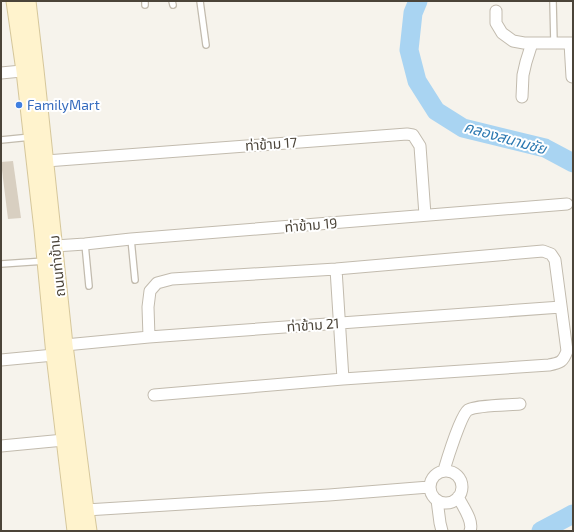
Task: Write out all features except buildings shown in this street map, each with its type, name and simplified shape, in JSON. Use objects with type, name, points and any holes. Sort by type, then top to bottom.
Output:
[{"type":"street","name":"ถนนท่าข้าม","points":[[14,1],[30,70],[46,161],[65,345],[89,531]]},
{"type":"street","name":"ถนนท่าข้าม","points":[[28,1],[31,137],[54,355],[75,531]]},
{"type":"street","points":[[496,11],[496,23],[502,33],[513,41],[524,43],[572,43],[572,77]]},
{"type":"street","points":[[522,97],[523,75],[532,43]]},
{"type":"street","points":[[1,73],[30,70]]},
{"type":"street","name":"ท่าข้าม 17","points":[[46,161],[406,134],[413,135],[420,146],[424,215]]},
{"type":"street","name":"ท่าข้าม 19","points":[[55,246],[567,204]]},
{"type":"street","points":[[149,337],[148,307],[150,291],[157,283],[172,279],[336,269],[543,251],[551,254],[555,260],[567,351],[563,360],[557,364],[550,365],[343,379],[154,395]]},
{"type":"street","points":[[336,269],[343,379]]},
{"type":"street","name":"ท่าข้าม 21","points":[[65,345],[149,337],[561,307]]},
{"type":"street","points":[[1,360],[54,355]]},
{"type":"street","points":[[444,470],[455,437],[468,410],[486,406],[520,404]]},
{"type":"street","points":[[1,446],[64,440]]},
{"type":"street","points":[[444,470],[449,470],[455,473],[459,476],[462,482],[461,493],[458,498],[446,503],[437,500],[431,494],[429,487],[435,474],[444,470]]},
{"type":"street","points":[[86,510],[329,495],[429,487]]},
{"type":"street","points":[[458,498],[470,519],[470,531]]},
{"type":"street","points":[[437,500],[442,531]]},
{"type":"lane","points":[[200,1],[206,45]]},
{"type":"lane","points":[[553,1],[554,43]]},
{"type":"lane","points":[[1,140],[31,137]]},
{"type":"lane","points":[[131,239],[135,280]]},
{"type":"lane","points":[[85,244],[89,286]]},
{"type":"lane","points":[[1,264],[45,261]]},
{"type":"waterway","name":"คลองสนามชัย","points":[[418,1],[413,13],[409,50],[417,81],[436,111],[463,128],[545,148],[573,163]]},
{"type":"waterway","name":"คลองสนามชัย","points":[[541,531],[573,514]]},
{"type":"place","name":"FamilyMart","points":[[19,105]]}]
